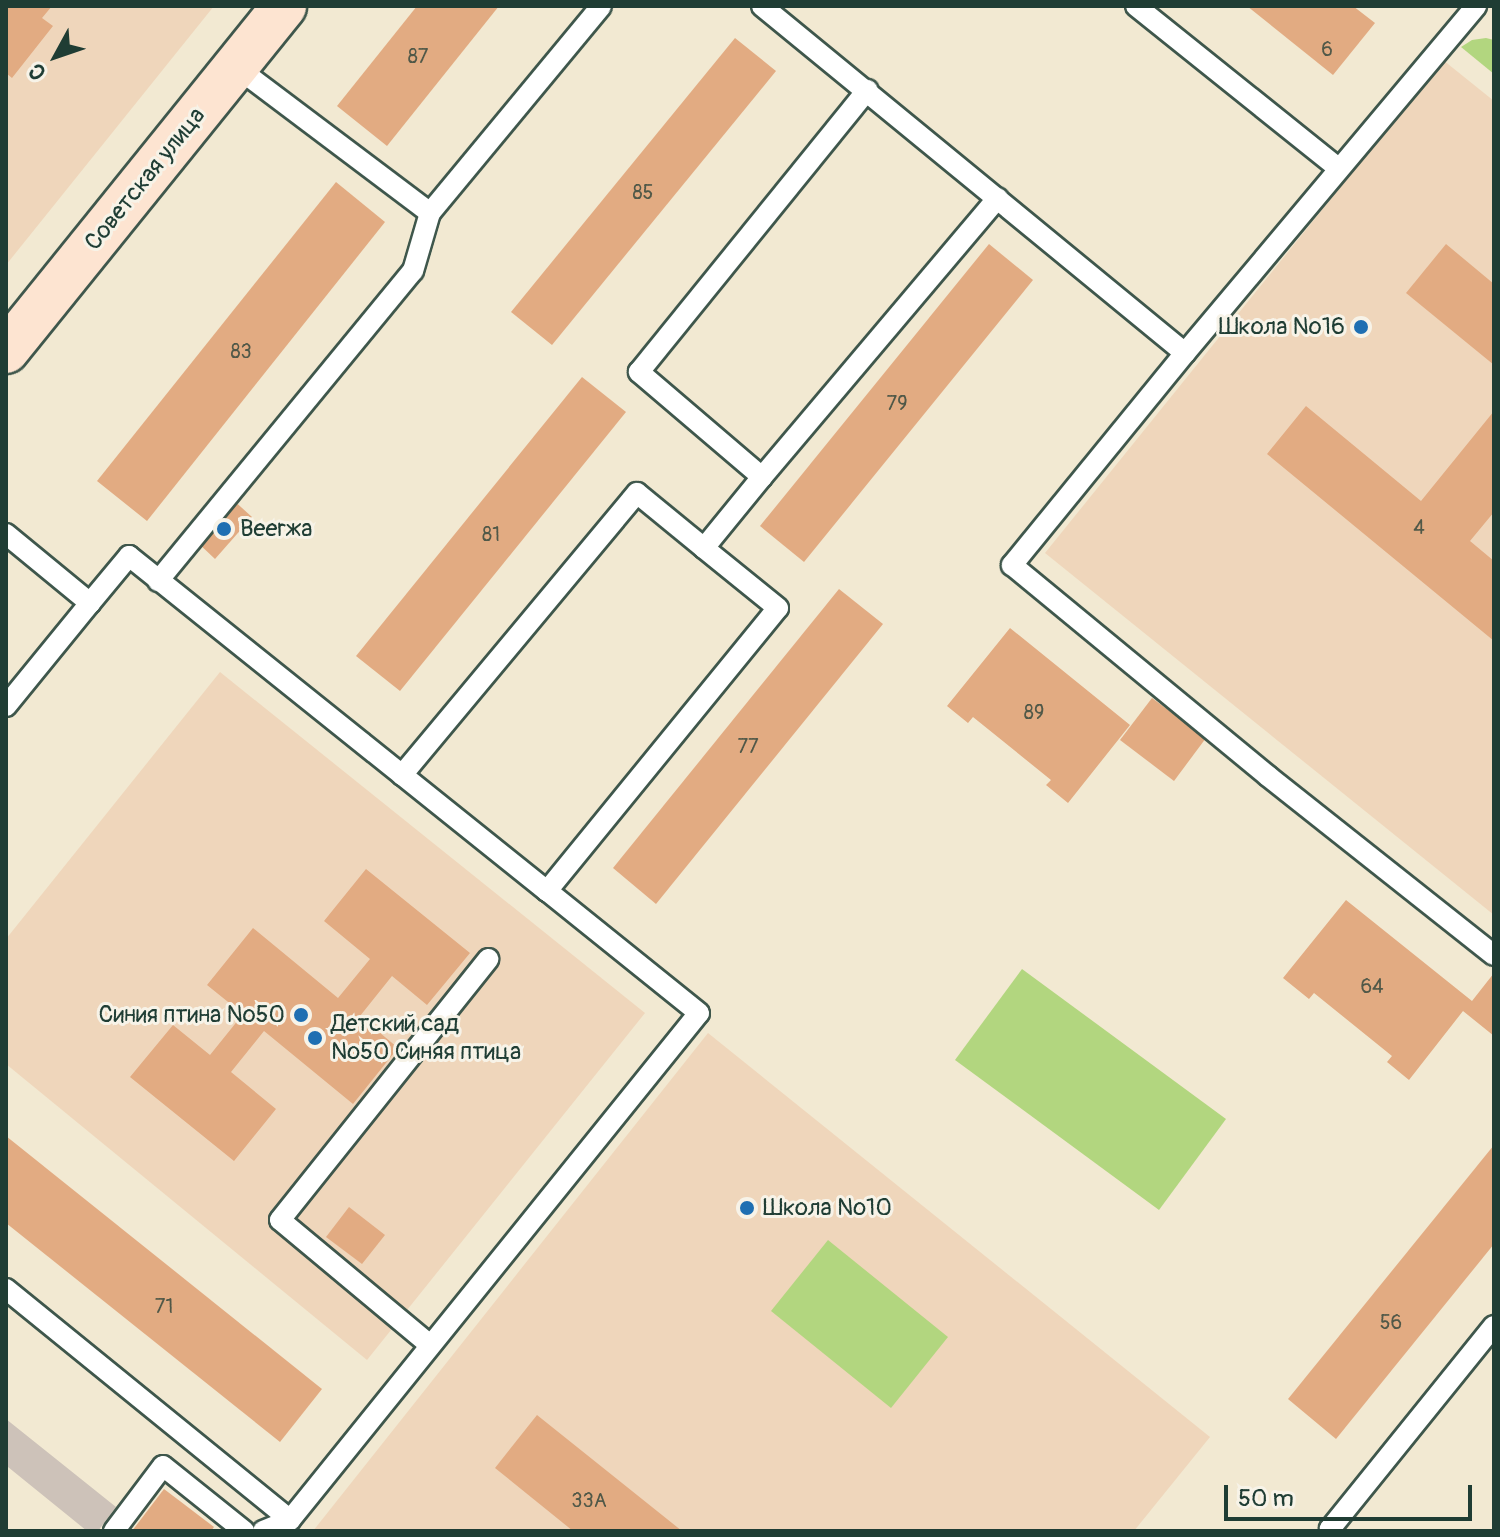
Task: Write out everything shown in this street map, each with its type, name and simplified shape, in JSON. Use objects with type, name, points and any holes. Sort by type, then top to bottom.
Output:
[{"type":"main road","name":"Советская улица","points":[[6,351],[284,6]]},
{"type":"lane","points":[[158,581],[413,271],[430,213],[601,6]]},
{"type":"lane","points":[[762,6],[1185,353]]},
{"type":"lane","points":[[1136,6],[1338,168]]},
{"type":"lane","points":[[1494,17],[1478,6],[1338,168],[1012,565],[1268,776],[1494,955]]},
{"type":"lane","points":[[235,66],[430,213]]},
{"type":"lane","points":[[762,477],[639,372],[867,90]]},
{"type":"lane","points":[[704,548],[998,198]]},
{"type":"lane","points":[[402,775],[637,493],[778,608],[547,891]]},
{"type":"lane","points":[[6,534],[90,603]]},
{"type":"lane","points":[[6,706],[129,556],[699,1013],[290,1520],[263,1531]]},
{"type":"lane","points":[[430,1345],[280,1220],[488,959]]},
{"type":"lane","points":[[6,1289],[290,1520]]},
{"type":"lane","points":[[1333,1531],[1330,1529],[1494,1326]]},
{"type":"lane","points":[[114,1531],[163,1466],[244,1531]]},
{"type":"shaded area","points":[[6,6],[214,6],[6,265]]},
{"type":"shaded area","name":"Школа №16","points":[[1443,60],[1494,101],[1494,915],[1045,553]]},
{"type":"shaded area","name":"Детский сад №50 Синяя птица","points":[[220,672],[645,1013],[367,1360],[6,1064],[6,939]]},
{"type":"shaded area","name":"Школа №10","points":[[708,1033],[1210,1437],[1134,1531],[313,1531]]},
{"type":"shaded area","points":[[6,1419],[116,1507],[98,1531],[87,1531],[8,1467],[6,1469]]},
{"type":"green space","points":[[1472,40],[1494,40],[1494,74],[1461,47]]},
{"type":"green space","points":[[1022,969],[1226,1119],[1159,1210],[955,1060]]},
{"type":"green space","points":[[828,1240],[948,1337],[891,1408],[771,1311]]},
{"type":"building","points":[[6,6],[52,6],[42,18],[53,26],[12,78],[6,73]]},
{"type":"building","points":[[417,6],[499,6],[387,146],[337,106]]},
{"type":"building","points":[[1247,6],[1353,6],[1375,23],[1333,75]]},
{"type":"building","points":[[735,38],[776,71],[552,345],[511,312]]},
{"type":"building","points":[[336,182],[385,222],[147,521],[97,481]]},
{"type":"building","points":[[989,244],[1033,280],[804,562],[760,526]]},
{"type":"building","points":[[1446,244],[1494,284],[1494,365],[1406,293]]},
{"type":"building","points":[[582,377],[626,412],[400,691],[356,656]]},
{"type":"building","points":[[1306,406],[1421,501],[1494,411],[1494,512],[1470,541],[1494,561],[1494,641],[1267,454]]},
{"type":"building","name":"Beerжа","points":[[231,498],[252,517],[215,559],[196,541]]},
{"type":"building","points":[[839,589],[883,624],[656,904],[613,868]]},
{"type":"building","points":[[1010,628],[1130,725],[1068,803],[1046,785],[1051,780],[973,717],[968,723],[947,706]]},
{"type":"building","points":[[1152,698],[1206,738],[1174,781],[1120,740]]},
{"type":"building","name":"Синия птина №50","points":[[366,869],[470,953],[427,1005],[392,976],[360,1016],[398,1048],[353,1104],[264,1031],[231,1072],[276,1109],[234,1161],[130,1077],[173,1025],[210,1055],[243,1014],[207,985],[253,928],[338,998],[370,959],[324,921]]},
{"type":"building","points":[[1346,900],[1472,1001],[1494,973],[1494,1036],[1463,1011],[1409,1080],[1387,1062],[1392,1056],[1314,993],[1309,999],[1283,978]]},
{"type":"building","points":[[6,1136],[322,1389],[280,1442],[6,1223]]},
{"type":"building","points":[[1494,1145],[1494,1244],[1336,1439],[1288,1399]]},
{"type":"building","points":[[349,1207],[385,1235],[362,1264],[326,1237]]},
{"type":"building","points":[[537,1415],[682,1531],[573,1531],[495,1468]]},
{"type":"building","points":[[164,1489],[214,1527],[211,1531],[132,1531]]},
{"type":"place","name":"Школа №16","points":[[1361,327]]},
{"type":"place","name":"Beerжа","points":[[224,529]]},
{"type":"place","name":"Синия птина №50","points":[[301,1015]]},
{"type":"place","name":"Детский сад №50 Синяя птица","points":[[315,1038]]},
{"type":"place","name":"Школа №10","points":[[747,1208]]}]
